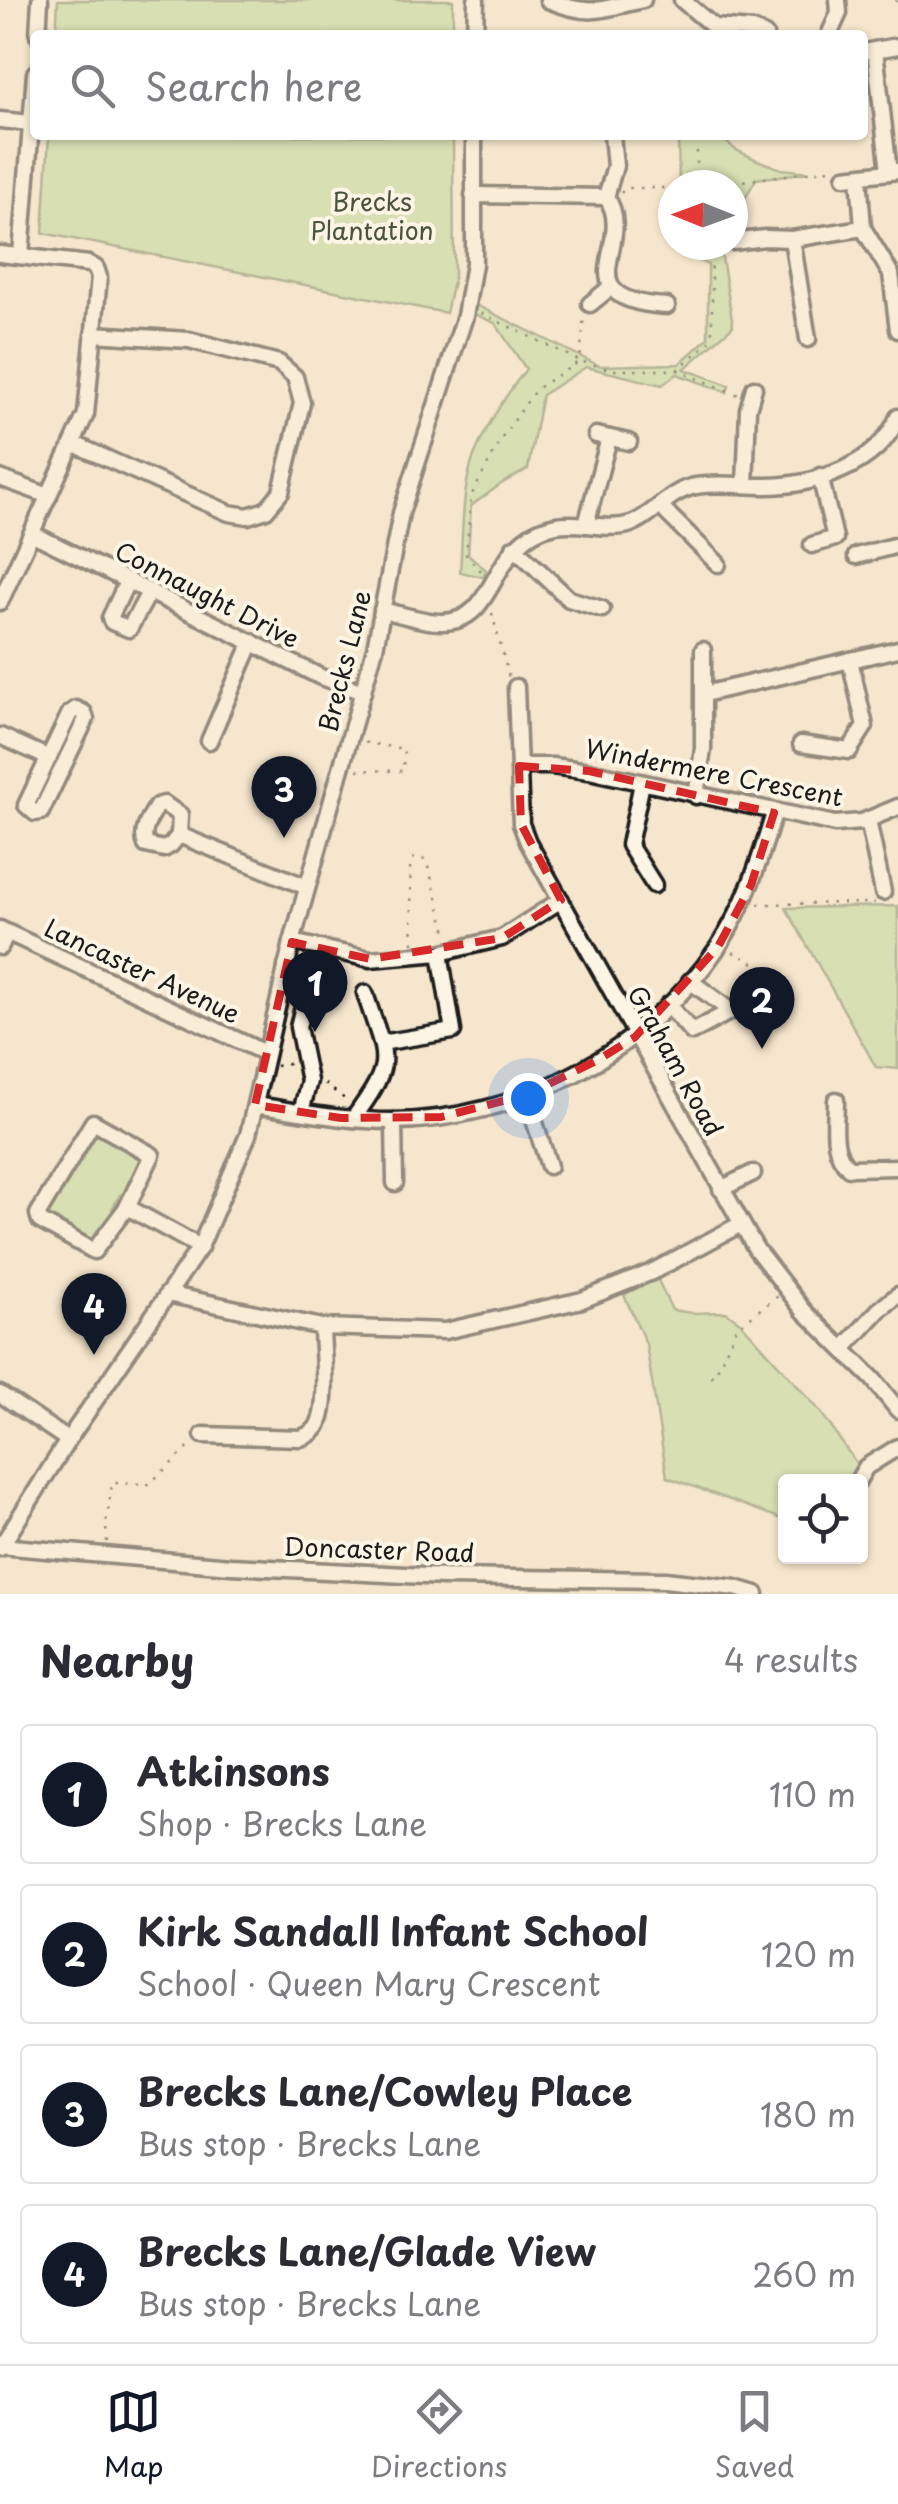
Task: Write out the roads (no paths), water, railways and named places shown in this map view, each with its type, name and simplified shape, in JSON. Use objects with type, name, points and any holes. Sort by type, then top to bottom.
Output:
[{"type":"street","points":[[38,30],[40,0]]},
{"type":"street","points":[[475,30],[476,0]]},
{"type":"street","points":[[548,0],[582,12],[604,11],[644,0]]},
{"type":"street","points":[[684,0],[714,28],[752,30]]},
{"type":"street","points":[[831,30],[838,0]]},
{"type":"street","points":[[698,30],[699,15]]},
{"type":"street","points":[[898,46],[869,51],[894,172],[852,176],[863,228],[891,274],[898,330]]},
{"type":"street","points":[[0,120],[30,123]]},
{"type":"street","points":[[21,255],[30,136]]},
{"type":"street","name":"Brecks Lane","points":[[0,1547],[200,1248],[236,1168],[256,1104],[292,942],[363,692],[415,462],[466,306],[474,264],[474,140]]},
{"type":"street","points":[[612,140],[615,166],[608,200],[614,228],[607,270],[611,288],[622,297],[668,306]]},
{"type":"street","points":[[473,195],[608,200]]},
{"type":"street","points":[[748,240],[784,240],[863,228]]},
{"type":"street","points":[[784,240],[798,280],[808,338]]},
{"type":"street","points":[[0,254],[96,268],[99,277],[86,414],[0,602]]},
{"type":"street","points":[[590,304],[611,288]]},
{"type":"street","points":[[74,444],[228,512],[248,516],[266,510],[280,492],[302,403],[295,377],[279,362],[189,340],[93,334]]},
{"type":"street","points":[[746,485],[752,394]]},
{"type":"street","points":[[382,610],[442,622],[468,615],[487,595],[504,559],[532,532],[563,524],[614,528],[627,525],[690,487],[789,484],[820,476],[860,462],[884,441],[898,417]]},
{"type":"street","points":[[586,525],[603,436],[629,442]]},
{"type":"street","points":[[884,441],[898,454]]},
{"type":"street","points":[[812,545],[835,538],[834,504],[820,476]]},
{"type":"street","points":[[0,478],[49,496]]},
{"type":"street","points":[[660,506],[718,564]]},
{"type":"street","name":"Connaught Drive","points":[[33,534],[321,678],[363,692]]},
{"type":"street","points":[[856,556],[898,545]]},
{"type":"street","points":[[514,547],[570,599],[602,610]]},
{"type":"street","points":[[128,580],[110,618],[112,622],[129,629],[150,591]]},
{"type":"street","points":[[208,742],[252,642]]},
{"type":"street","points":[[704,694],[898,649]]},
{"type":"street","points":[[696,796],[702,749],[702,650]]},
{"type":"street","points":[[800,744],[849,751],[865,726],[850,660]]},
{"type":"street","name":"Graham Road","points":[[516,687],[522,824],[528,842],[741,1224],[787,1290],[898,1410]]},
{"type":"street","points":[[76,709],[84,713],[86,719],[41,812],[35,814],[26,805],[48,758],[70,713],[76,709]]},
{"type":"street","points":[[0,736],[48,758]]},
{"type":"street","name":"Windermere Crescent","points":[[519,766],[589,771],[836,824],[868,820],[898,807]]},
{"type":"street","points":[[642,783],[629,844],[654,885]]},
{"type":"street","points":[[256,1104],[394,1121],[475,1112],[526,1095],[598,1060],[636,1037],[718,947],[742,904],[774,813]]},
{"type":"street","points":[[868,820],[880,891],[898,879]]},
{"type":"street","points":[[179,835],[307,888]]},
{"type":"street","points":[[292,942],[370,959],[446,952],[502,938],[561,900]]},
{"type":"street","points":[[0,948],[4,931]]},
{"type":"street","name":"Lancaster Avenue","points":[[4,931],[265,1053]]},
{"type":"street","points":[[380,1043],[453,1031],[446,952]]},
{"type":"street","points":[[286,966],[308,987],[298,1027],[310,1081],[301,1112]]},
{"type":"street","points":[[668,1005],[692,1032],[731,1010],[690,981]]},
{"type":"street","points":[[356,1114],[383,1074],[385,1063],[365,994]]},
{"type":"street","points":[[526,1095],[548,1166]]},
{"type":"street","points":[[836,1100],[839,1159],[849,1168],[898,1167]]},
{"type":"street","points":[[394,1121],[395,1183]]},
{"type":"street","points":[[92,1122],[152,1154],[127,1207],[94,1252],[37,1218],[92,1122]]},
{"type":"street","points":[[721,1189],[753,1172]]},
{"type":"street","points":[[127,1207],[200,1248]]},
{"type":"street","points":[[167,1294],[322,1327],[445,1331],[582,1300],[652,1272],[741,1224]]},
{"type":"street","points":[[842,1349],[898,1295]]},
{"type":"street","points":[[203,1435],[302,1438],[312,1433],[322,1410],[322,1327]]},
{"type":"street","points":[[0,1394],[68,1440]]},
{"type":"street","points":[[862,1474],[866,1467],[898,1447]]},
{"type":"street","name":"Doncaster Road","points":[[0,1547],[231,1566],[444,1577],[664,1580],[756,1594]]},
{"type":"street","points":[[443,1594],[444,1577]]},
{"type":"place","name":"Brecks Lane/Cowley Place","points":[[284,838]]},
{"type":"place","name":"Atkinsons","points":[[315,1032]]},
{"type":"place","name":"Kirk Sandall Infant School","points":[[762,1049]]},
{"type":"place","name":"Brecks Lane/Glade View","points":[[94,1355]]},
{"type":"park label","name":"Brecks Plantation","points":[[372,216]]}]
